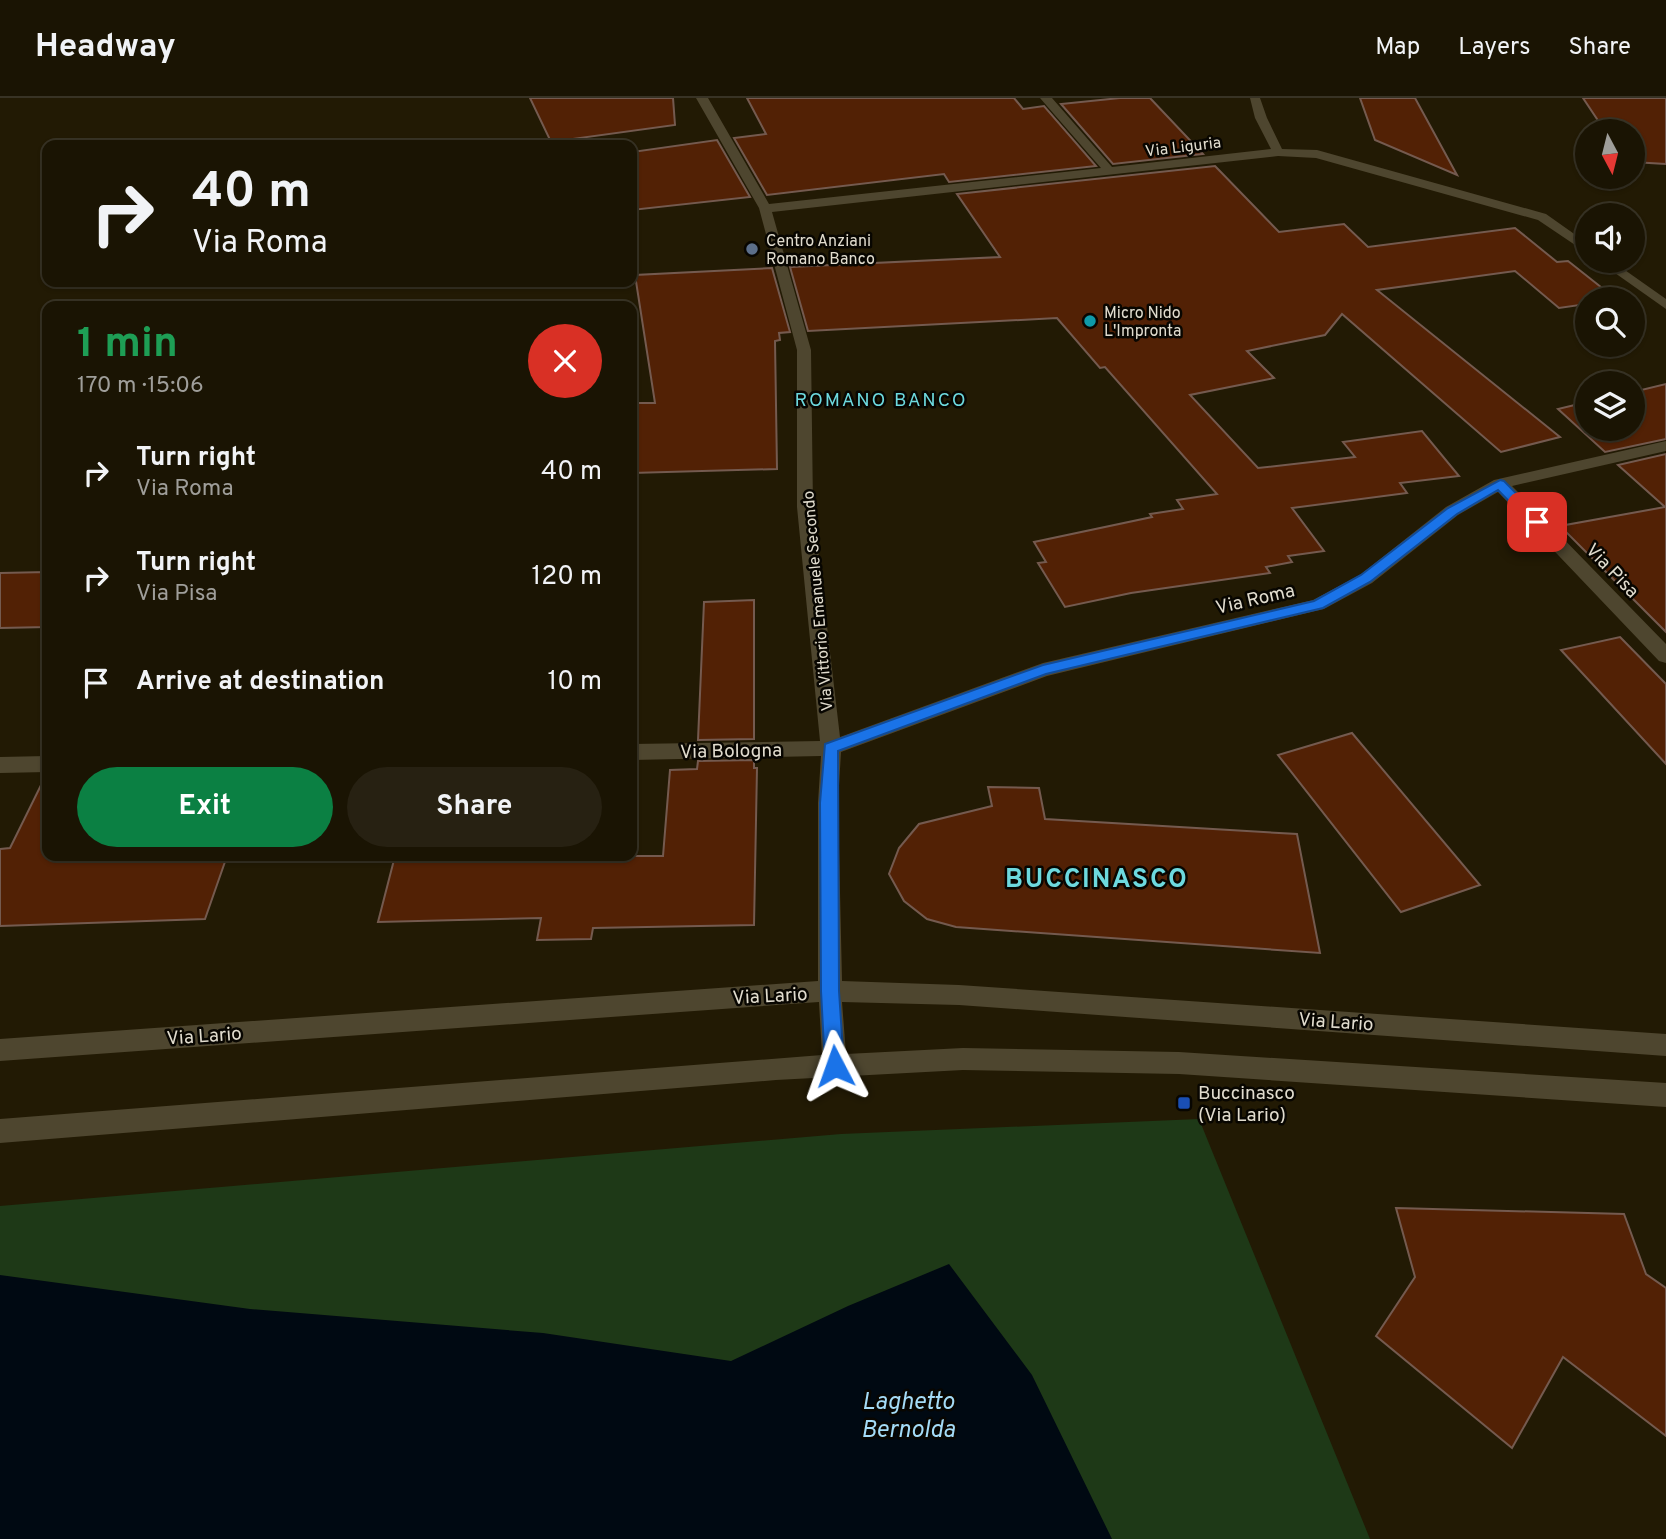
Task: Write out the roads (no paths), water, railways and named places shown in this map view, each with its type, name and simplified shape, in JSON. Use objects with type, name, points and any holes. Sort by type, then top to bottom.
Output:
[{"type":"street","name":"Via Vittorio Emanuele Secondo","points":[[702,98],[765,208],[804,350],[805,507],[831,748],[828,803],[830,991],[835,1066]]},
{"type":"street","points":[[1046,98],[1110,172]]},
{"type":"street","points":[[1255,98],[1261,118],[1278,152]]},
{"type":"street","name":"Via Liguria","points":[[765,208],[1278,152],[1317,154],[1542,217],[1575,240]]},
{"type":"street","points":[[1621,273],[1666,305]]},
{"type":"street","name":"Via Roma","points":[[831,748],[1043,670],[1318,605],[1366,579],[1452,511],[1500,484],[1666,446]]},
{"type":"street","name":"Via Pisa","points":[[1500,484],[1666,656]]},
{"type":"street","name":"Via Bologna","points":[[637,752],[831,748]]},
{"type":"street","points":[[0,765],[42,764]]},
{"type":"street","name":"Via Lario","points":[[0,1050],[830,991],[972,996],[1666,1045]]},
{"type":"street","points":[[0,1131],[835,1066],[963,1059],[1166,1062],[1666,1096]]},
{"type":"water","name":"Laghetto Bernolda","points":[[949,1264],[1032,1375],[1112,1539],[0,1539],[0,1275],[250,1309],[543,1333],[731,1361],[848,1306]]},
{"type":"place","name":"Centro Anziani Romano Banco","points":[[752,249]]},
{"type":"place","name":"Micro Nido L'Impronta","points":[[1090,321]]},
{"type":"place","name":"Buccinasco (Via Lario)","points":[[1184,1103]]},
{"type":"district","name":"ROMANO BANCO","points":[[881,399]]},
{"type":"district","name":"BUCCINASCO","points":[[1097,878]]}]
